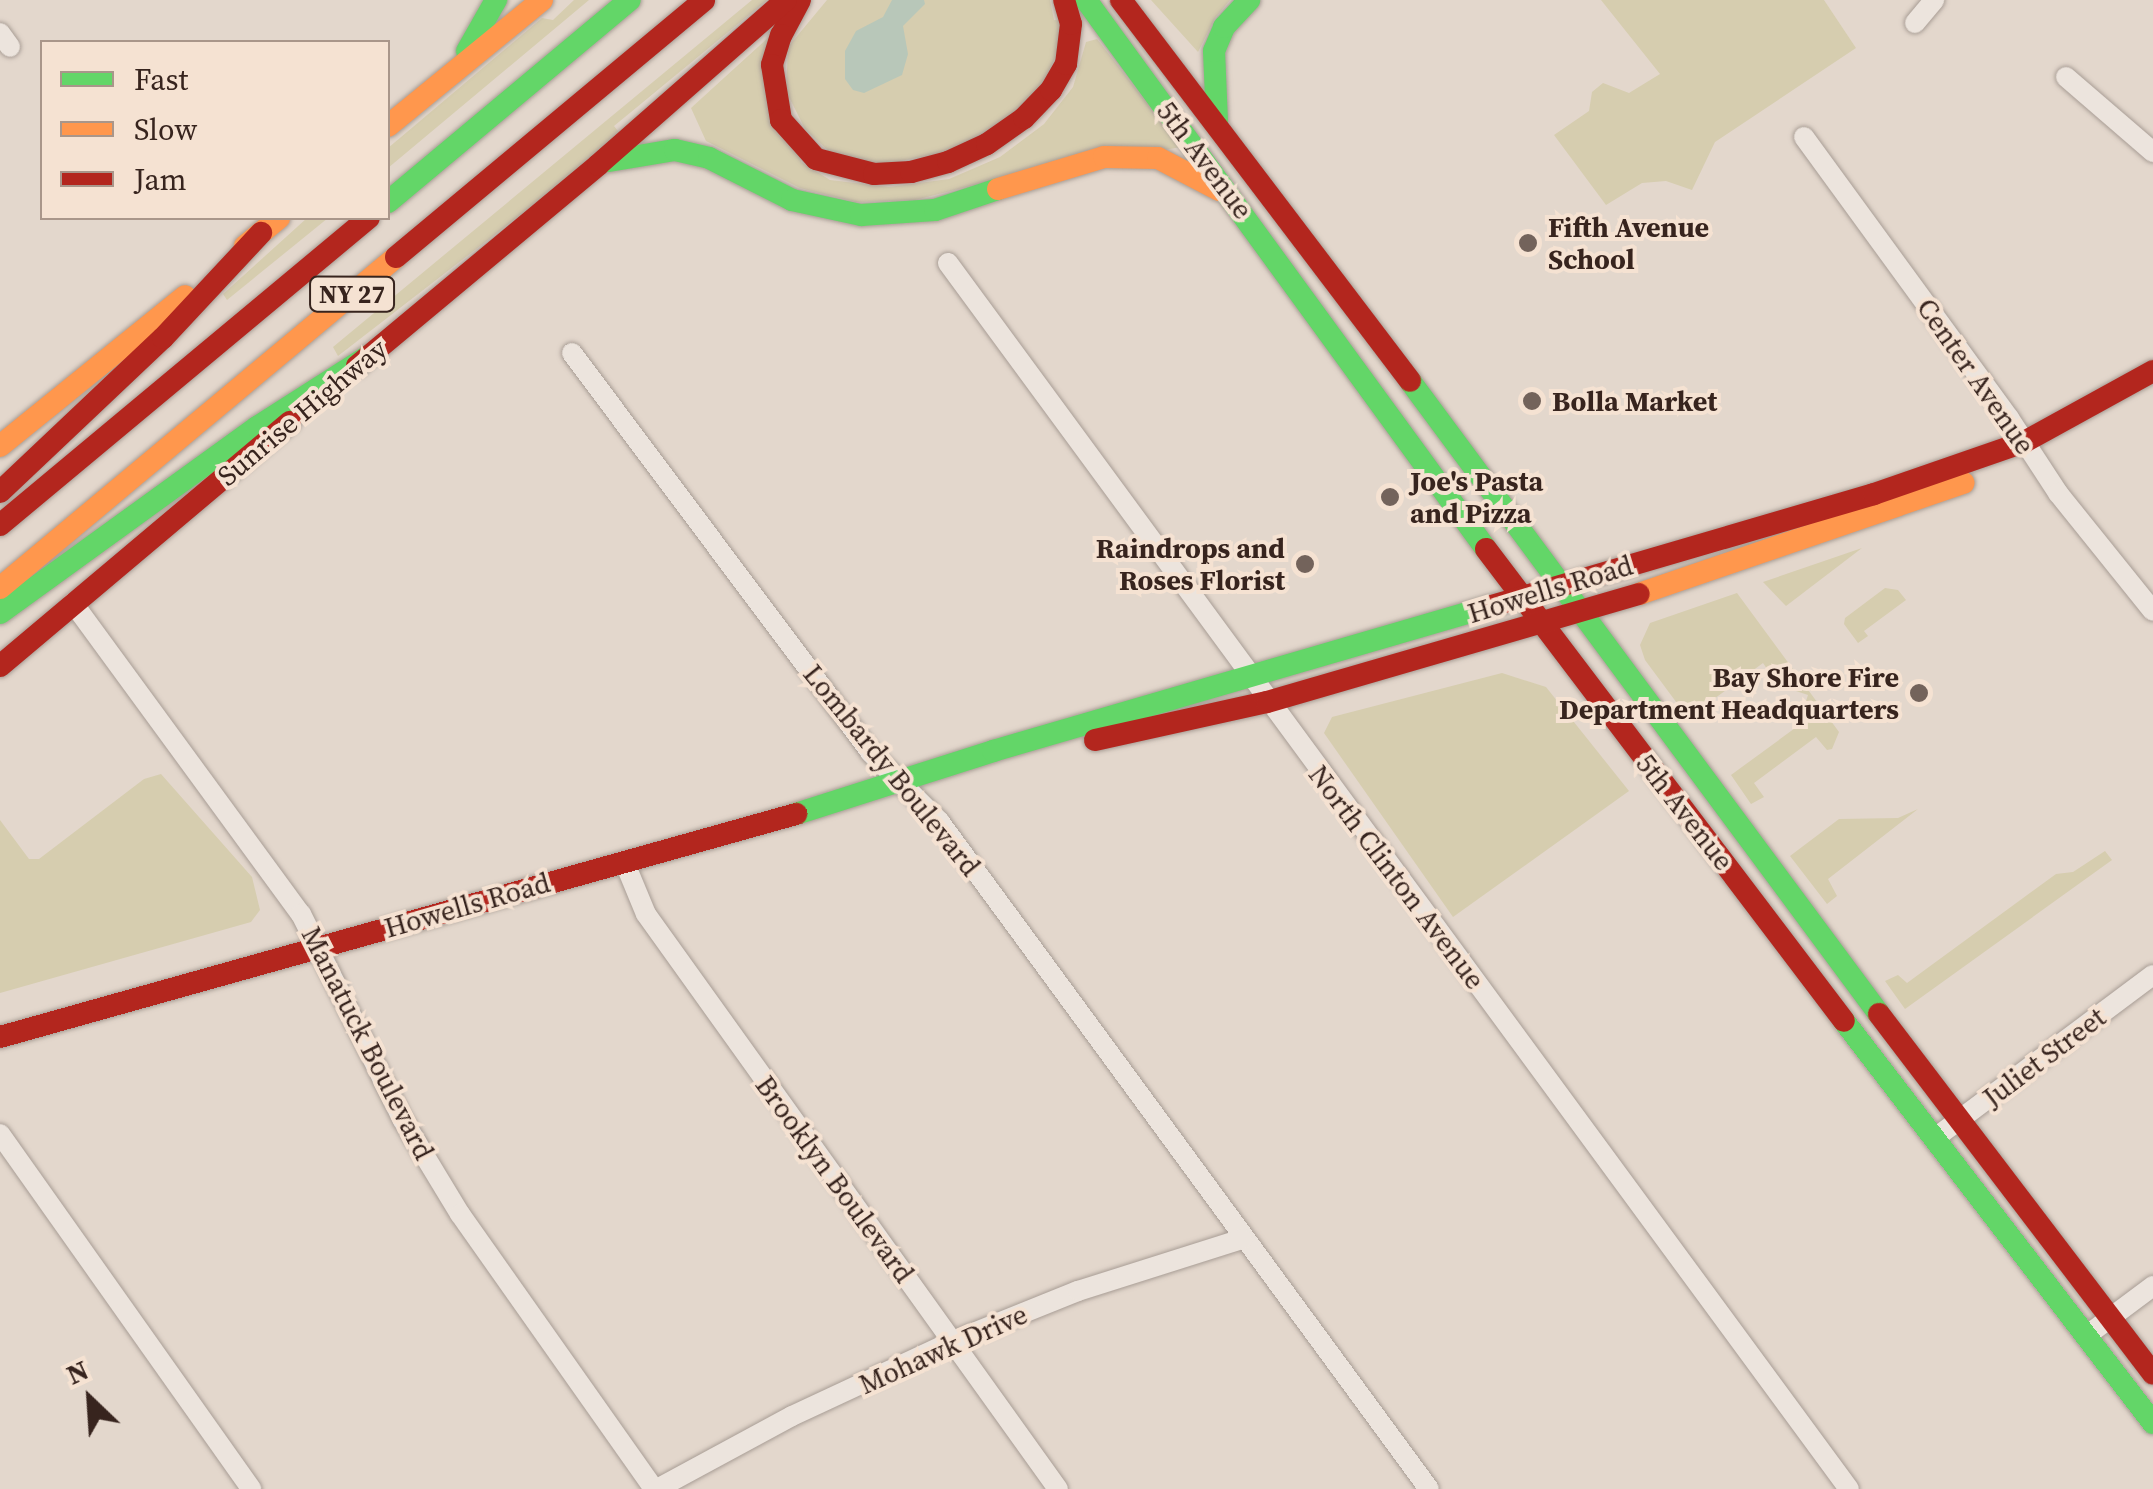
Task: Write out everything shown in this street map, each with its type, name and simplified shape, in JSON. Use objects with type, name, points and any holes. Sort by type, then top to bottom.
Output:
[{"type":"main road","points":[[456,69],[496,0]]},
{"type":"main road","points":[[390,124],[542,0]]},
{"type":"main road","points":[[390,200],[630,0]]},
{"type":"main road","name":"NY 27","points":[[0,588],[704,0]]},
{"type":"main road","name":"Sunrise Highway","points":[[0,666],[598,165],[786,0]]},
{"type":"main road","points":[[800,0],[781,34],[772,65],[781,120],[794,139],[828,165],[893,174],[931,168],[968,154],[1006,132],[1039,104],[1060,77],[1069,53],[1072,24],[1064,0]]},
{"type":"main road","name":"5th Avenue","points":[[1086,0],[1540,623],[2153,1423]]},
{"type":"main road","name":"5th Avenue","points":[[1121,0],[1217,123],[1958,1121],[2153,1374]]},
{"type":"main road","points":[[1217,123],[1212,80],[1214,52],[1224,27],[1249,0]]},
{"type":"main road","points":[[598,165],[638,153],[675,150],[708,158],[792,200],[836,212],[885,215],[958,204],[1084,160],[1142,156],[1186,170],[1236,201]]},
{"type":"main road","name":"NY 27","points":[[0,526],[367,220]]},
{"type":"main road","points":[[0,446],[270,225]]},
{"type":"main road","points":[[0,492],[163,338],[270,225]]},
{"type":"main road","points":[[0,612],[257,427],[370,356]]},
{"type":"main road","name":"Howells Road","points":[[2029,449],[2153,371]]},
{"type":"main road","name":"Howells Road","points":[[934,774],[1267,702],[1580,613],[2029,449],[2068,442],[2153,390]]},
{"type":"main road","name":"Howells Road","points":[[0,1037],[902,784],[993,751],[1561,586],[1875,505]]},
{"type":"street","points":[[1914,23],[1934,0]]},
{"type":"street","points":[[2066,77],[2153,152]]},
{"type":"street","name":"Center Avenue","points":[[1804,137],[2058,494],[2153,611]]},
{"type":"street","name":"North Clinton Avenue","points":[[948,263],[1267,702],[1850,1489]]},
{"type":"street","name":"Lombardy Boulevard","points":[[572,353],[870,752],[940,821],[1242,1239],[1429,1489]]},
{"type":"street","name":"Manatuck Boulevard","points":[[72,603],[300,914],[402,1120],[460,1214],[655,1489]]},
{"type":"street","name":"Brooklyn Boulevard","points":[[624,861],[646,914],[1058,1489]]},
{"type":"street","name":"Juliet Street","points":[[1935,1138],[2153,975]]},
{"type":"street","points":[[0,1134],[251,1489]]},
{"type":"street","name":"Mohawk Drive","points":[[655,1489],[792,1416],[952,1342],[1078,1290],[1242,1239]]},
{"type":"street","points":[[2086,1336],[2153,1286]]},
{"type":"shaded area","points":[[574,0],[589,0],[390,166],[390,146],[542,18],[553,20]]},
{"type":"shaded area","points":[[752,0],[767,0],[614,126],[622,136],[338,356],[333,347]]},
{"type":"shaded area","points":[[827,0],[1050,0],[1054,20],[1063,21],[1064,39],[1036,98],[965,149],[884,164],[833,155],[805,129],[786,91],[788,47]]},
{"type":"shaded area","points":[[892,0],[924,0],[925,4],[903,26],[908,54],[902,75],[864,93],[853,90],[845,79],[845,51],[856,31],[883,17]]},
{"type":"shaded area","points":[[1151,0],[1230,0],[1215,18],[1198,52]]},
{"type":"shaded area","points":[[1601,0],[1824,0],[1856,48],[1715,142],[1692,190],[1666,181],[1642,183],[1606,205],[1554,135],[1589,111],[1592,92],[1603,83],[1629,93],[1660,74]]},
{"type":"shaded area","points":[[770,36],[801,162],[830,180],[889,187],[949,179],[1000,157],[1044,124],[1073,87],[1086,42],[1097,39],[1181,147],[986,182],[915,200],[856,202],[800,188],[706,141],[691,108]]},
{"type":"shaded area","points":[[305,220],[326,220],[227,300],[223,294]]},
{"type":"shaded area","points":[[1862,548],[1786,606],[1763,582]]},
{"type":"shaded area","points":[[1885,588],[1898,590],[1906,600],[1864,631],[1868,636],[1858,643],[1844,624],[1845,618]]},
{"type":"shaded area","points":[[1737,593],[1839,732],[1832,749],[1827,750],[1816,737],[1754,783],[1764,797],[1751,804],[1731,775],[1813,715],[1815,706],[1806,701],[1808,695],[1778,685],[1763,663],[1688,718],[1645,660],[1640,645],[1650,623]]},
{"type":"shaded area","points":[[1502,673],[1546,687],[1629,791],[1453,917],[1324,733],[1332,717]]},
{"type":"shaded area","points":[[161,774],[252,877],[260,910],[251,922],[0,993],[0,820],[29,859],[39,859],[144,779]]},
{"type":"shaded area","points":[[1918,809],[1828,879],[1837,896],[1827,904],[1790,856],[1839,819],[1898,818]]},
{"type":"shaded area","points":[[2105,851],[2112,860],[1905,1009],[1885,981],[1898,975],[1907,983],[2056,874],[2073,872]]},
{"type":"traffic: fast","points":[[467,51],[496,0]]},
{"type":"traffic: fast","points":[[390,200],[630,0]]},
{"type":"traffic: fast","points":[[1086,0],[1486,549]]},
{"type":"traffic: fast","points":[[1217,122],[1214,51],[1224,27],[1249,0]]},
{"type":"traffic: fast","points":[[609,161],[675,150],[709,158],[792,200],[861,215],[935,210],[998,189]]},
{"type":"traffic: fast","points":[[0,613],[257,427],[370,355]]},
{"type":"traffic: fast","points":[[1410,381],[1879,1014]]},
{"type":"traffic: fast","points":[[796,814],[993,751],[1488,607]]},
{"type":"traffic: fast","points":[[1844,1021],[2153,1423]]},
{"type":"traffic: slow","points":[[390,124],[542,0]]},
{"type":"traffic: slow","points":[[998,189],[1104,157],[1158,158],[1219,190]]},
{"type":"traffic: slow","points":[[245,246],[277,220]]},
{"type":"traffic: slow","points":[[0,588],[396,257]]},
{"type":"traffic: slow","points":[[0,446],[185,296]]},
{"type":"traffic: slow","points":[[1639,594],[1964,483]]},
{"type":"traffic: jam","points":[[396,257],[704,0]]},
{"type":"traffic: jam","points":[[357,366],[598,165],[786,0]]},
{"type":"traffic: jam","points":[[800,0],[781,35],[772,65],[781,120],[816,159],[874,174],[911,172],[948,162],[987,144],[1024,118],[1051,90],[1066,64],[1071,24],[1064,0]]},
{"type":"traffic: jam","points":[[1121,0],[1410,381]]},
{"type":"traffic: jam","points":[[0,525],[367,220]]},
{"type":"traffic: jam","points":[[0,492],[163,338],[261,233]]},
{"type":"traffic: jam","points":[[1488,607],[1874,494],[2024,442],[2153,371]]},
{"type":"traffic: jam","points":[[0,666],[290,422]]},
{"type":"traffic: jam","points":[[1486,549],[1844,1021]]},
{"type":"traffic: jam","points":[[1095,740],[1267,702],[1639,594]]},
{"type":"traffic: jam","points":[[0,1037],[796,814]]},
{"type":"traffic: jam","points":[[1879,1014],[2153,1374]]},
{"type":"place","name":"Fifth Avenue School","points":[[1528,243]]},
{"type":"place","name":"Bolla Market","points":[[1532,401]]},
{"type":"place","name":"Joe's Pasta and Pizza","points":[[1390,497]]},
{"type":"place","name":"Raindrops and Roses Florist","points":[[1305,564]]},
{"type":"place","name":"Bay Shore Fire Department Headquarters","points":[[1919,693]]}]
